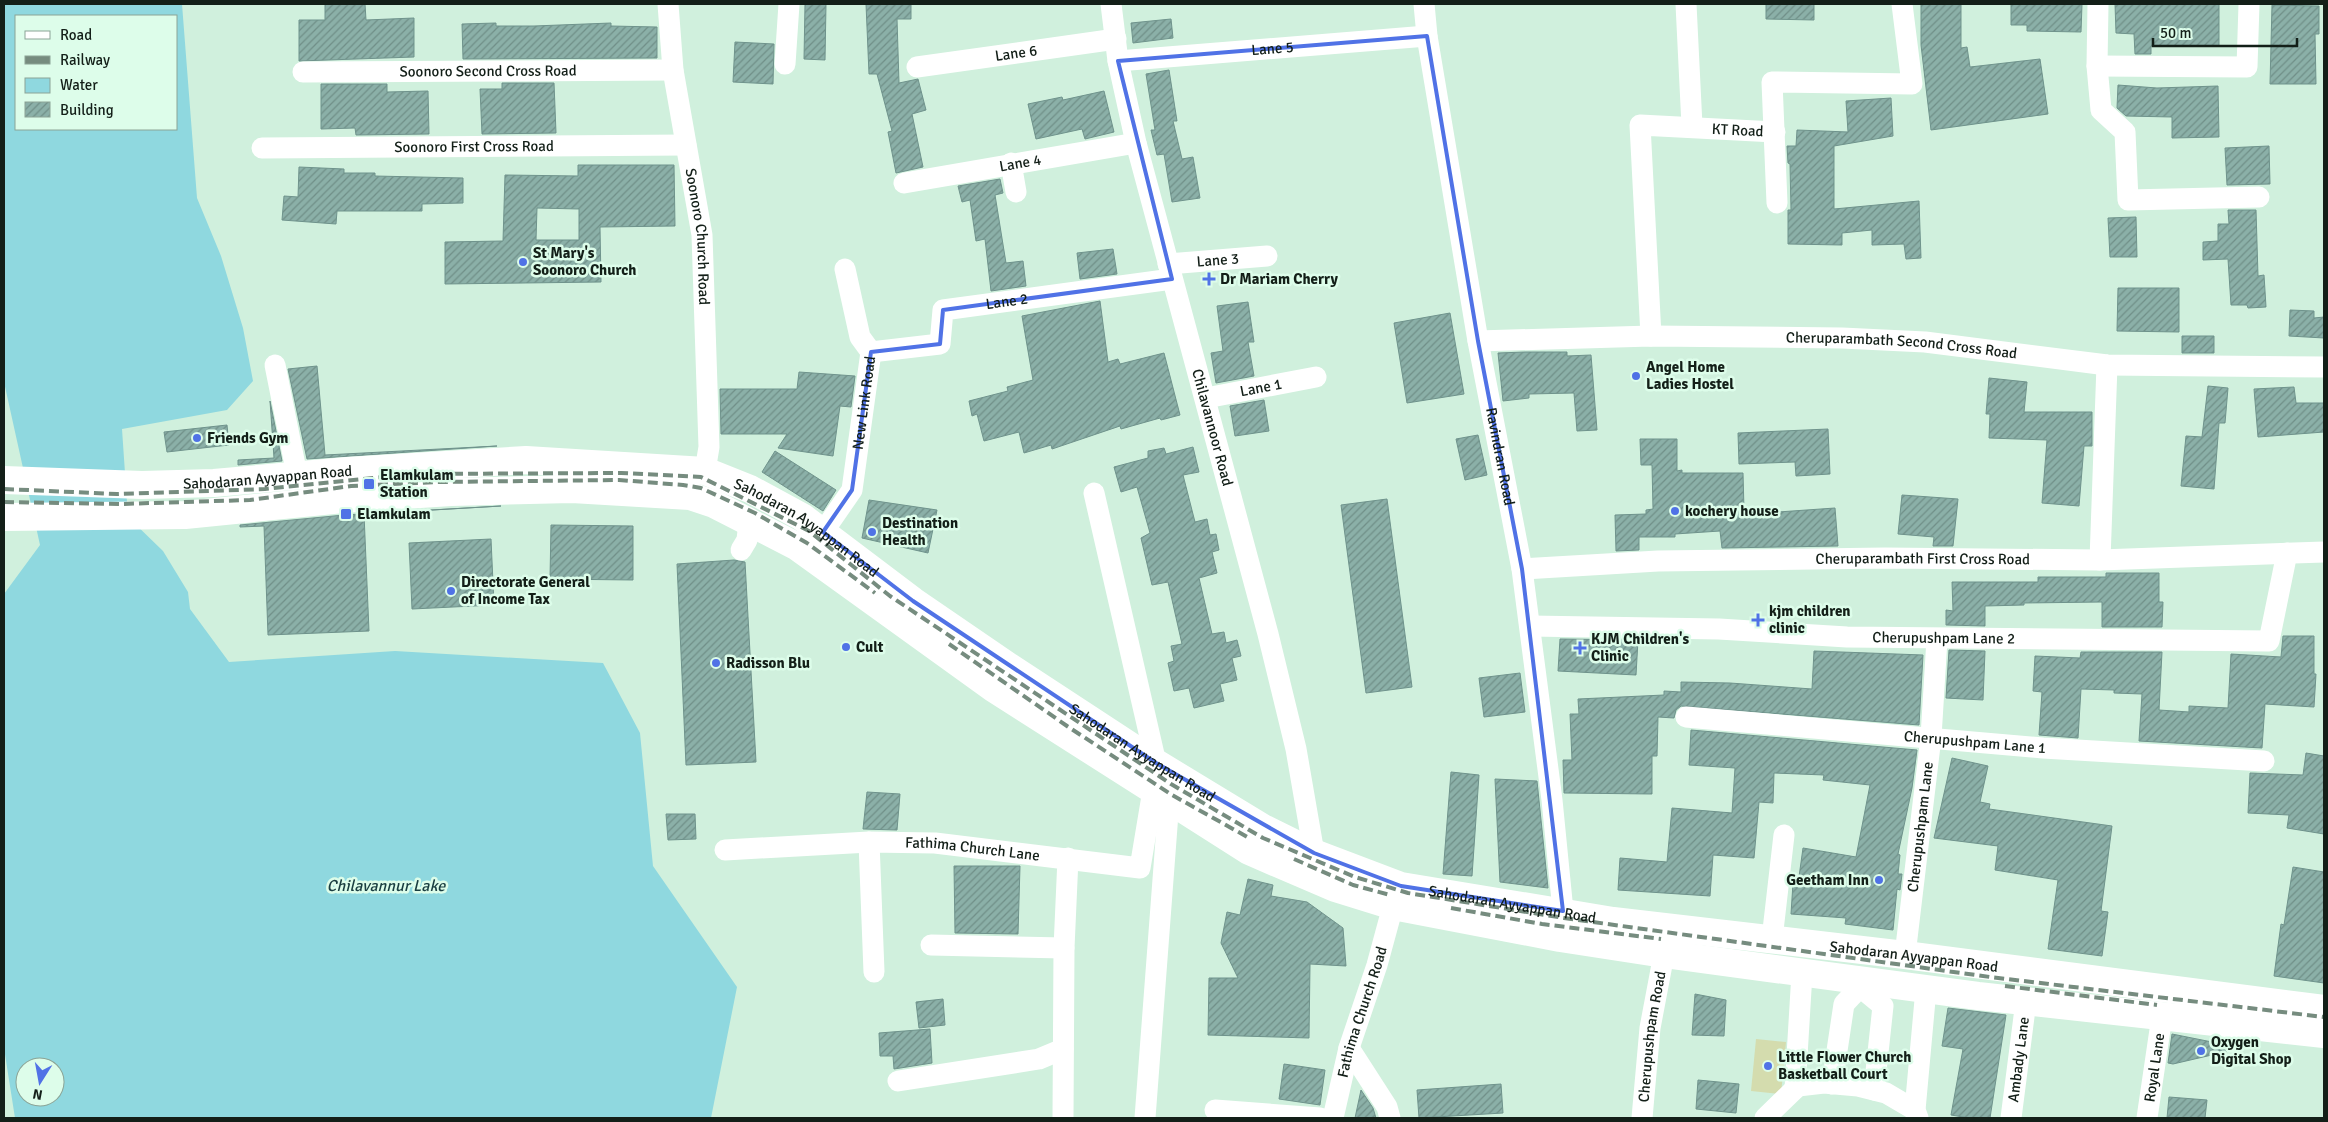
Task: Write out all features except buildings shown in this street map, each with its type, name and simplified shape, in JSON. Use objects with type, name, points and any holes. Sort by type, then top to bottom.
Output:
[{"type":"main road","name":"Sahodaran Ayyappan Road","points":[[4,480],[142,485],[214,482],[526,460],[705,470],[750,489],[802,517],[913,601],[1156,764],[1263,828],[1397,896],[1560,938],[1802,973],[1860,984],[1926,989],[2324,1034]]},
{"type":"main road","name":"Sahodaran Ayyappan Road","points":[[10,518],[185,515],[343,499],[452,492],[572,489],[690,496],[714,504],[796,546],[993,688],[1250,851],[1335,888],[1397,896],[1563,911],[1612,921],[1905,955],[2324,1008]]},
{"type":"main road","points":[[2162,1016],[2167,988]]},
{"type":"street","name":"Soonoro Church Road","points":[[668,4],[673,70],[702,235],[709,447],[705,470]]},
{"type":"street","points":[[785,64],[789,4]]},
{"type":"street","name":"Chilavannoor Road","points":[[1111,4],[1118,61],[1136,143],[1206,398],[1294,739],[1314,853]]},
{"type":"street","name":"Ravindran Road","points":[[1424,4],[1427,36],[1478,341],[1522,569],[1552,800],[1563,911]]},
{"type":"street","points":[[1686,4],[1692,126]]},
{"type":"street","name":"KT Road","points":[[1651,336],[1640,124],[1775,132],[1772,82],[1912,84],[1902,4]]},
{"type":"street","points":[[2098,4],[2097,66],[2100,110],[2125,132],[2128,200],[2259,197]]},
{"type":"street","points":[[2097,66],[2247,67],[2249,4]]},
{"type":"street","name":"Lane 5","points":[[1118,61],[1427,36]]},
{"type":"street","name":"Lane 6","points":[[917,67],[1116,39]]},
{"type":"street","name":"Soonoro Second Cross Road","points":[[303,72],[673,70]]},
{"type":"street","points":[[1775,132],[1777,203]]},
{"type":"street","name":"Lane 4","points":[[904,183],[1011,163],[1136,143]]},
{"type":"street","name":"Soonoro First Cross Road","points":[[262,148],[686,145]]},
{"type":"street","points":[[1011,163],[1016,192]]},
{"type":"street","name":"Lane 3","points":[[1170,271],[1267,256]]},
{"type":"street","name":"New Link Road","points":[[823,532],[852,490],[871,352],[860,337],[845,269]]},
{"type":"street","name":"Lane 2","points":[[871,352],[940,344],[943,310],[1170,271]]},
{"type":"street","name":"Cheruparambath Second Cross Road","points":[[1478,341],[1651,336],[1842,338],[1925,342],[2107,365],[2324,367]]},
{"type":"street","points":[[275,365],[297,476]]},
{"type":"street","points":[[2100,560],[2107,365]]},
{"type":"street","name":"Lane 1","points":[[1206,398],[1316,377]]},
{"type":"street","points":[[1094,493],[1156,764]]},
{"type":"street","points":[[741,550],[747,540],[749,522]]},
{"type":"street","name":"Cheruparambath First Cross Road","points":[[1522,569],[1698,561],[1943,558],[2100,560],[2324,552]]},
{"type":"street","name":"Cherupushpam Lane 2","points":[[1530,626],[1719,629],[1847,637],[1937,639],[2269,641],[2287,553]]},
{"type":"street","name":"Cherupushpam Lane","points":[[1905,955],[1931,737],[1937,639]]},
{"type":"street","name":"Cherupushpam Lane 1","points":[[1686,717],[2043,748],[2264,761]]},
{"type":"street","points":[[1145,1118],[1161,795]]},
{"type":"street","name":"Fathima Church Lane","points":[[725,850],[869,842],[935,843],[1140,868],[1161,795]]},
{"type":"street","points":[[1772,939],[1784,836]]},
{"type":"street","points":[[869,842],[874,972]]},
{"type":"street","points":[[1063,1118],[1064,948],[1068,858]]},
{"type":"street","name":"Fathima Church Road","points":[[1333,1118],[1349,1048],[1377,965],[1397,896]]},
{"type":"street","points":[[931,945],[1064,948]]},
{"type":"street","name":"Cherupushpam Road","points":[[1642,1118],[1650,1028],[1664,954]]},
{"type":"street","points":[[1795,1089],[1802,973]]},
{"type":"street","points":[[1832,1084],[1844,1004],[1860,984],[1883,1006],[1874,1090]]},
{"type":"street","points":[[1917,1114],[1926,989]]},
{"type":"street","name":"Ambady Lane","points":[[2011,1118],[2026,1001]]},
{"type":"street","name":"Royal Lane","points":[[2147,1118],[2162,1016]]},
{"type":"street","points":[[1349,1048],[1387,1107],[1390,1118]]},
{"type":"street","points":[[898,1081],[1039,1059],[1063,1049]]},
{"type":"street","points":[[1765,1118],[1798,1086],[1832,1084],[1886,1092],[1917,1114]]},
{"type":"street","points":[[1215,1110],[1320,1118]]},
{"type":"highlighted area","points":[[1427,36],[1478,341],[1522,569],[1563,911],[1401,886],[1314,853],[1156,763],[913,601],[823,532],[852,490],[871,352],[940,344],[943,310],[1172,279],[1118,61]]},
{"type":"green space","name":"Little Flower Church Basketball Court","points":[[1756,1039],[1786,1042],[1781,1094],[1751,1091]]},
{"type":"water","name":"Chilavannur Lake","points":[[4,4],[182,4],[197,198],[221,256],[243,328],[253,381],[227,410],[122,429],[128,517],[163,551],[188,592],[190,609],[229,662],[395,651],[603,663],[640,733],[653,866],[737,987],[711,1118],[15,1118],[4,1048],[4,594],[40,545],[4,382]]},
{"type":"railway","points":[[4,489],[117,494],[265,489],[411,474],[621,473],[701,477],[809,531],[890,596],[1171,784],[1263,838],[1355,877],[1408,893],[1564,918],[1990,977],[2324,1017]]},
{"type":"railway","points":[[4,502],[120,504],[250,500],[351,486],[437,482],[619,480],[683,485],[701,488],[755,513],[807,543],[875,593]]},
{"type":"railway","points":[[949,644],[1067,726],[1172,795],[1251,839]]},
{"type":"railway","points":[[1294,859],[1353,885],[1390,895]]},
{"type":"railway","points":[[1451,908],[1542,924],[1661,939]]},
{"type":"railway","points":[[2005,986],[2157,1005]]},
{"type":"place","name":"St Mary's Soonoro Church","points":[[523,262]]},
{"type":"place","name":"Dr Mariam Cherry","points":[[1209,279]]},
{"type":"place","name":"Angel Home Ladies Hostel","points":[[1636,376]]},
{"type":"place","name":"Friends Gym","points":[[197,438]]},
{"type":"place","name":"Elamkulam Station","points":[[369,484]]},
{"type":"place","name":"kochery house","points":[[1675,511]]},
{"type":"place","name":"Elamkulam","points":[[346,514]]},
{"type":"place","name":"Destination Health","points":[[872,532]]},
{"type":"place","name":"Directorate General of Income Tax","points":[[451,591]]},
{"type":"place","name":"kjm children clinic","points":[[1758,620]]},
{"type":"place","name":"Cult","points":[[846,647]]},
{"type":"place","name":"KJM Children's Clinic","points":[[1580,648]]},
{"type":"place","name":"Radisson Blu","points":[[716,663]]},
{"type":"place","name":"Geetham Inn","points":[[1879,880]]},
{"type":"place","name":"Oxygen Digital Shop","points":[[2201,1051]]},
{"type":"place","name":"Little Flower Church Basketball Court","points":[[1768,1066]]}]
